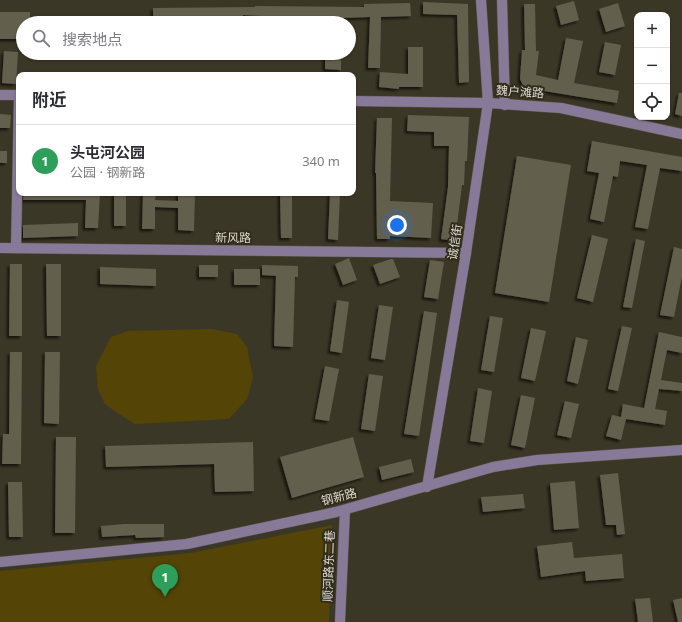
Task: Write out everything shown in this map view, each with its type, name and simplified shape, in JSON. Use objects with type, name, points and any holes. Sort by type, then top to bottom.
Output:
[{"type":"street","name":"诚信街","points":[[427,487],[466,253],[488,103],[481,0]]},
{"type":"street","points":[[502,0],[505,104]]},
{"type":"street","points":[[0,95],[16,95]]},
{"type":"street","name":"魏户滩路","points":[[356,101],[488,103],[561,108],[682,134]]},
{"type":"street","points":[[16,248],[17,196]]},
{"type":"street","name":"新风路","points":[[0,248],[466,253]]},
{"type":"street","name":"钢新路","points":[[0,562],[187,544],[344,510],[493,467],[537,460],[682,450]]},
{"type":"street","name":"顺河路东二巷","points":[[340,622],[344,510]]},
{"type":"shaded area","points":[[212,329],[237,334],[247,347],[253,377],[247,399],[229,419],[135,424],[105,404],[98,389],[96,366],[111,337],[128,331]]},
{"type":"shaded area","points":[[332,525],[329,622],[0,622],[0,571],[191,553]]},
{"type":"building","points":[[574,1],[579,20],[561,25],[556,6]]},
{"type":"building","points":[[423,2],[468,4],[469,82],[459,83],[457,15],[423,14]]},
{"type":"building","points":[[410,3],[411,16],[381,17],[380,68],[368,68],[370,17],[243,15],[153,16],[153,8],[255,6],[364,7],[364,4]]},
{"type":"building","points":[[618,3],[625,26],[606,32],[599,9]]},
{"type":"building","points":[[524,4],[535,4],[536,51],[539,51],[536,75],[558,80],[566,38],[583,41],[574,83],[619,91],[617,103],[544,91],[523,85],[520,79],[522,50],[525,50]]},
{"type":"building","points":[[0,12],[30,12],[30,16],[16,16],[16,39],[0,39]]},
{"type":"building","points":[[605,42],[621,45],[615,75],[599,72]]},
{"type":"building","points":[[408,47],[423,47],[423,87],[399,87],[399,89],[379,87],[380,72],[408,74]]},
{"type":"building","points":[[4,51],[16,52],[16,60],[18,60],[16,84],[2,83]]},
{"type":"building","points":[[325,60],[341,60],[341,70],[325,69]]},
{"type":"building","points":[[679,93],[682,93],[682,116],[675,114]]},
{"type":"building","points":[[0,114],[11,115],[10,128],[0,128]]},
{"type":"building","points":[[408,115],[469,117],[467,161],[465,161],[464,185],[462,185],[455,241],[441,239],[448,187],[449,146],[434,146],[434,132],[407,131]]},
{"type":"building","points":[[377,118],[392,118],[390,201],[433,203],[431,238],[390,236],[390,239],[377,239],[375,173]]},
{"type":"building","points":[[592,141],[682,157],[682,171],[660,168],[648,229],[635,227],[647,165],[620,161],[618,177],[613,176],[604,222],[590,219],[599,173],[587,171]]},
{"type":"building","points":[[0,151],[7,151],[7,163],[0,163]]},
{"type":"building","points":[[517,156],[571,165],[549,302],[495,293]]},
{"type":"building","points":[[24,196],[100,196],[98,228],[85,228],[86,200],[23,200]]},
{"type":"building","points":[[114,196],[126,196],[126,226],[114,226]]},
{"type":"building","points":[[143,196],[156,196],[155,200],[178,201],[178,196],[195,196],[194,231],[178,230],[178,208],[155,207],[155,229],[142,229]]},
{"type":"building","points":[[280,196],[292,196],[292,238],[281,238]]},
{"type":"building","points":[[330,196],[340,196],[338,240],[328,239]]},
{"type":"building","points":[[78,223],[78,236],[23,238],[23,225]]},
{"type":"building","points":[[592,235],[608,239],[593,302],[577,298]]},
{"type":"building","points":[[636,239],[645,241],[632,308],[623,307]]},
{"type":"building","points":[[674,247],[682,249],[682,276],[674,317],[660,315]]},
{"type":"building","points":[[349,258],[357,280],[343,285],[335,264]]},
{"type":"building","points":[[393,259],[400,277],[380,284],[373,265]]},
{"type":"building","points":[[430,260],[444,262],[438,299],[424,297]]},
{"type":"building","points":[[10,264],[22,264],[22,336],[9,336]]},
{"type":"building","points":[[46,264],[61,264],[61,336],[47,336]]},
{"type":"building","points":[[199,265],[218,265],[218,277],[199,277]]},
{"type":"building","points":[[262,265],[298,266],[298,277],[295,277],[293,347],[274,346],[276,276],[262,275]]},
{"type":"building","points":[[100,267],[156,269],[156,286],[100,284]]},
{"type":"building","points":[[234,269],[260,269],[260,285],[234,285]]},
{"type":"building","points":[[337,300],[349,302],[342,353],[330,351]]},
{"type":"building","points":[[379,305],[393,307],[385,360],[371,358]]},
{"type":"building","points":[[424,311],[437,313],[419,436],[404,434]]},
{"type":"building","points":[[490,316],[503,318],[494,372],[481,370]]},
{"type":"building","points":[[622,326],[632,328],[618,391],[608,389]]},
{"type":"building","points":[[531,328],[546,331],[535,381],[521,378]]},
{"type":"building","points":[[659,332],[682,337],[682,353],[667,350],[661,380],[682,383],[682,391],[659,389],[655,409],[667,411],[665,425],[626,419],[621,440],[606,436],[612,415],[621,417],[623,404],[644,408]]},
{"type":"building","points":[[576,337],[588,340],[578,384],[567,381]]},
{"type":"building","points":[[10,352],[22,352],[21,464],[2,464],[3,434],[9,434]]},
{"type":"building","points":[[45,352],[60,352],[59,424],[44,423]]},
{"type":"building","points":[[325,366],[339,369],[329,421],[315,419]]},
{"type":"building","points":[[369,374],[383,376],[375,431],[361,429]]},
{"type":"building","points":[[478,388],[492,391],[484,443],[470,441]]},
{"type":"building","points":[[521,395],[535,398],[525,448],[511,445]]},
{"type":"building","points":[[565,401],[579,404],[571,438],[557,435]]},
{"type":"building","points":[[56,437],[76,437],[75,533],[55,533]]},
{"type":"building","points":[[353,437],[364,477],[292,498],[280,457]]},
{"type":"building","points":[[253,442],[254,491],[215,492],[214,464],[106,467],[105,446]]},
{"type":"building","points":[[411,459],[414,472],[382,480],[379,467]]},
{"type":"building","points":[[618,473],[625,534],[617,535],[616,525],[606,525],[600,475]]},
{"type":"building","points":[[575,481],[579,528],[554,530],[550,483]]},
{"type":"building","points":[[8,482],[22,482],[23,537],[9,537]]},
{"type":"building","points":[[523,494],[525,508],[483,512],[481,497]]},
{"type":"building","points":[[124,524],[164,524],[164,537],[136,538],[135,535],[102,537],[101,526]]},
{"type":"building","points":[[572,542],[574,558],[622,554],[624,578],[586,581],[585,571],[541,577],[537,546]]},
{"type":"building","points":[[650,598],[653,622],[638,622],[635,599]]},
{"type":"building","points":[[682,598],[682,622],[678,622],[673,600]]},
{"type":"place","name":"头屯河公园","points":[[165,597]]}]
